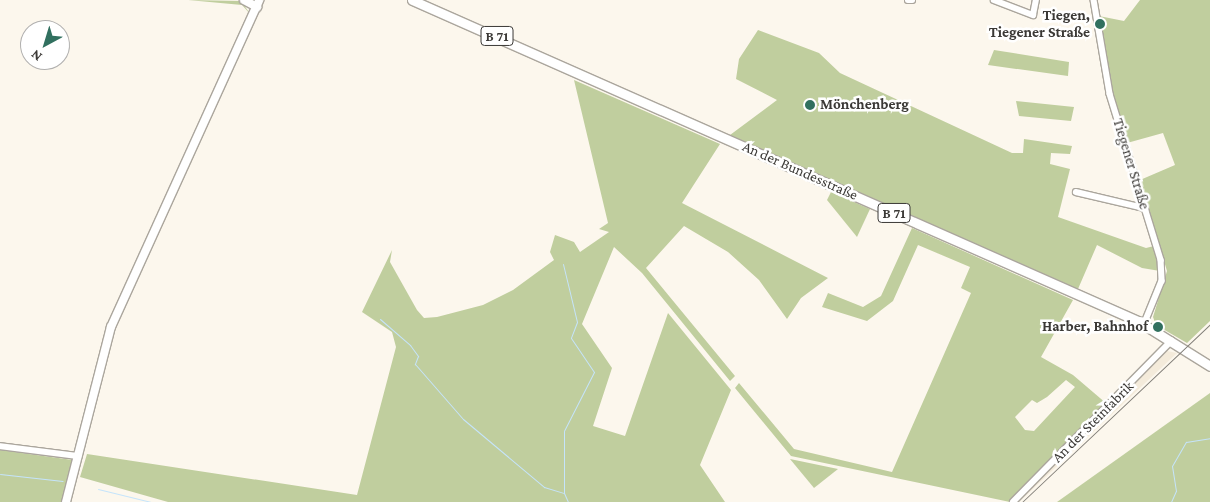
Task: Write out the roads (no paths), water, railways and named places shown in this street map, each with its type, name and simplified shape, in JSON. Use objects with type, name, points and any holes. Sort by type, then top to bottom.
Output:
[{"type":"main road","points":[[66,502],[115,315],[258,3],[244,0]]},
{"type":"main road","name":"An der Bundesstraße","points":[[412,0],[1144,325],[1210,366]]},
{"type":"street","points":[[994,0],[1033,14],[1036,0]]},
{"type":"street","name":"Tiegener Straße","points":[[1094,0],[1105,75],[1163,271],[1144,325]]},
{"type":"street","points":[[1076,192],[1144,208]]},
{"type":"street","name":"An der Steinfabrik","points":[[1013,502],[1171,341]]},
{"type":"street","points":[[0,446],[78,456]]},
{"type":"waterway","points":[[563,264],[577,322],[571,338],[594,372],[564,431],[564,493],[568,502]]},
{"type":"waterway","points":[[380,319],[410,345],[418,356],[415,364],[463,419],[544,487],[564,493]]},
{"type":"waterway","points":[[1171,502],[1176,491],[1172,466],[1186,442],[1210,438]]},
{"type":"waterway","points":[[0,474],[63,481]]},
{"type":"waterway","points":[[98,489],[151,502]]},
{"type":"railway","points":[[1022,502],[1210,324]]},
{"type":"place","name":"Tiegen, Tiegener Straße","points":[[1100,24]]},
{"type":"place","name":"Mönchenberg","points":[[810,105]]},
{"type":"place","name":"Harber, Bahnhof","points":[[1158,327]]}]
